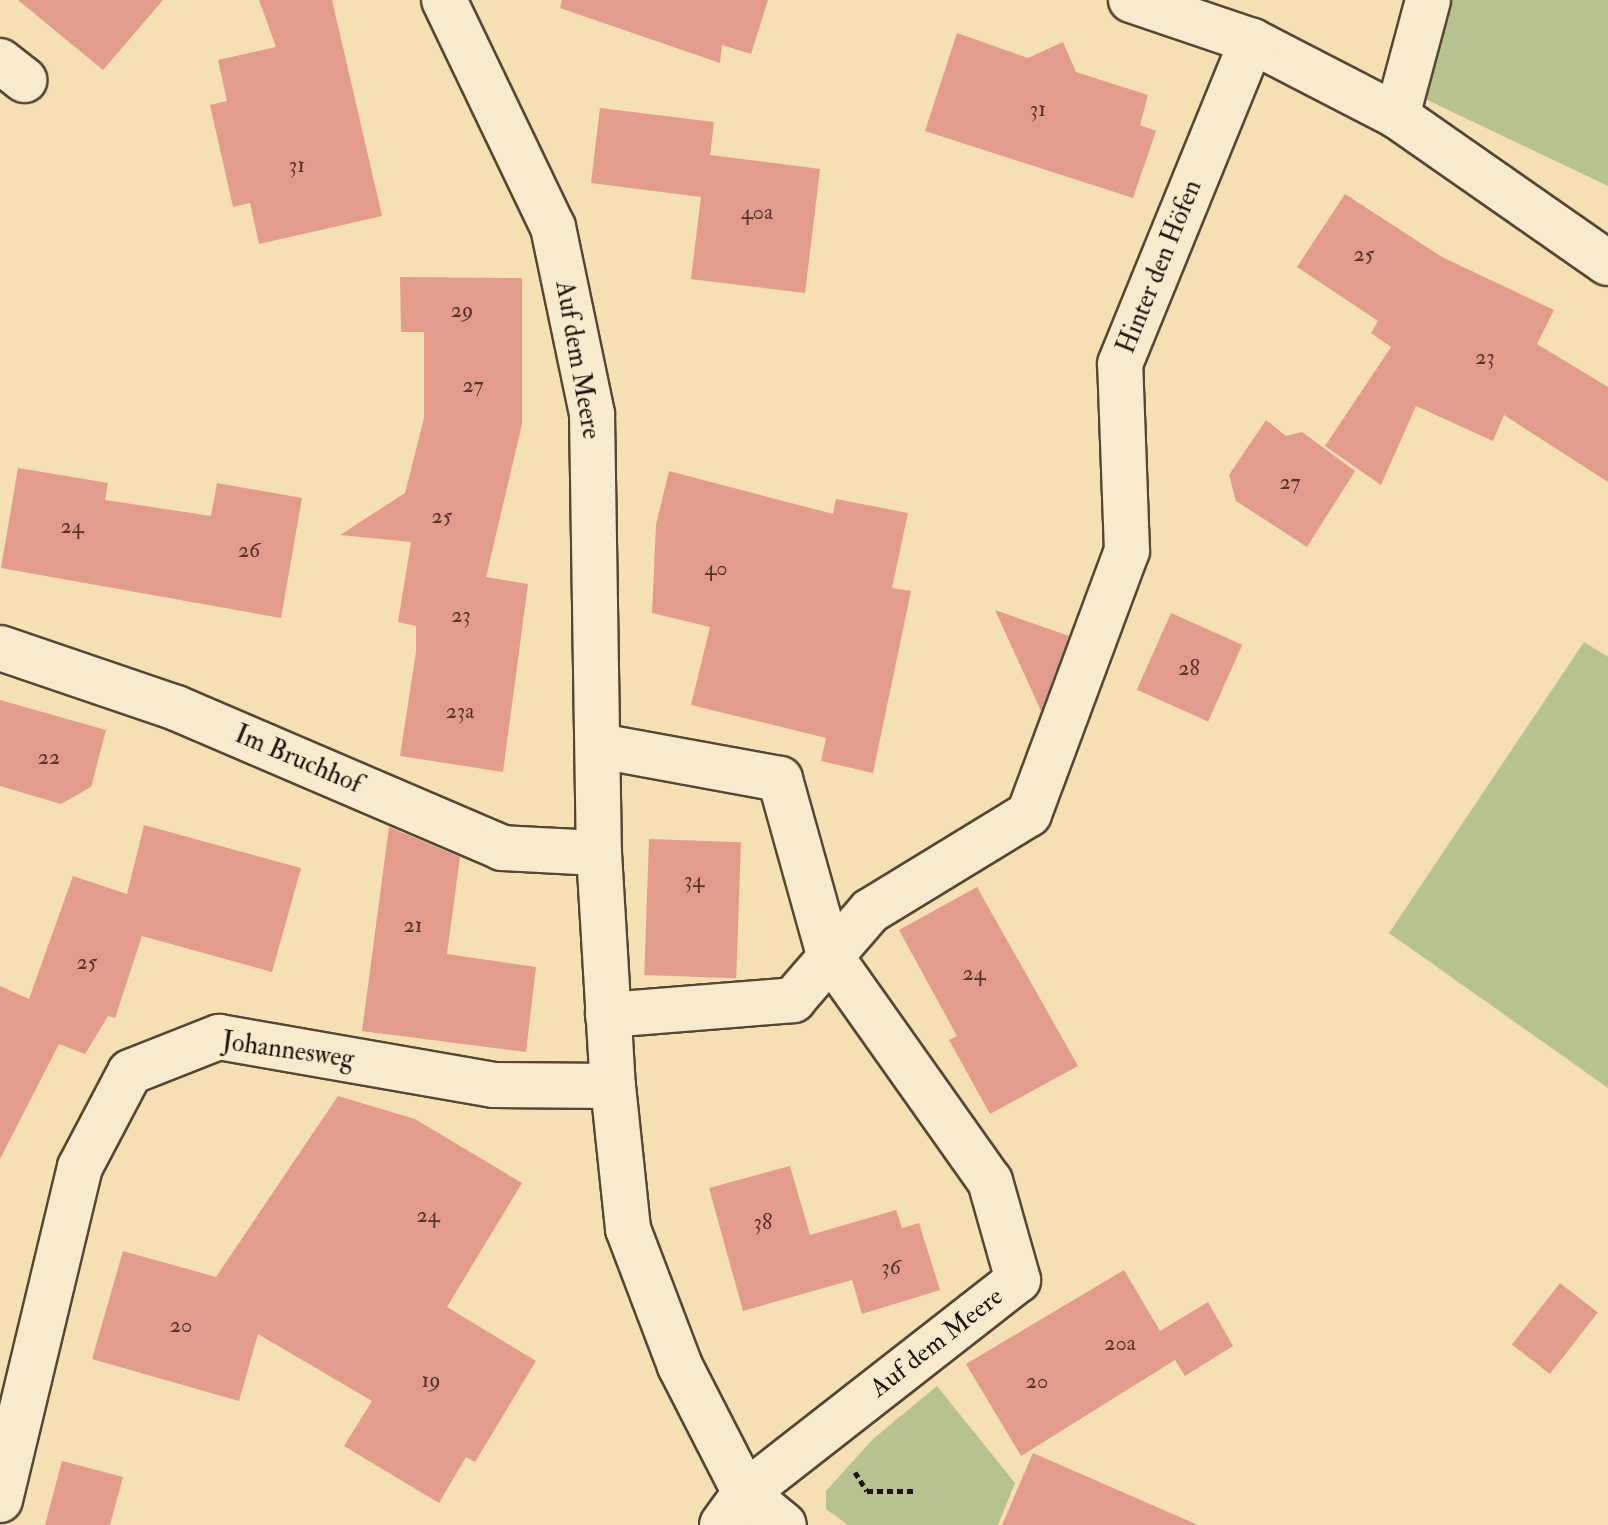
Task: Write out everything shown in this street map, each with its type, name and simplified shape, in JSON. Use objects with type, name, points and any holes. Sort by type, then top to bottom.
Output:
[{"type":"street","name":"Auf dem Meere","points":[[444,0],[556,242],[592,414],[600,746],[599,853],[613,1086],[628,1229],[734,1509]]},
{"type":"street","points":[[1131,0],[1252,41],[1397,116],[1608,263]]},
{"type":"street","points":[[1397,116],[1428,0]]},
{"type":"street","name":"Hinter den Höfen","points":[[829,954],[870,911],[1029,814],[1127,551],[1120,364],[1252,41]]},
{"type":"street","name":"Im Bruchhof","points":[[0,648],[176,708],[502,848],[599,853]]},
{"type":"street","name":"Auf dem Meere","points":[[600,746],[780,779],[829,954],[990,1181],[1018,1280],[734,1509]]},
{"type":"street","points":[[608,1015],[793,1000],[829,954]]},
{"type":"street","name":"Johannesweg","points":[[0,1500],[80,1167],[130,1072],[219,1037],[494,1085],[613,1086]]},
{"type":"street","name":"Auf dem Meere","points":[[734,1509],[784,1525]]},
{"type":"green space","points":[[1441,0],[1608,0],[1608,186],[1417,95]]},
{"type":"green space","points":[[1584,642],[1608,657],[1608,1088],[1389,933]]},
{"type":"green space","points":[[937,1386],[1015,1483],[998,1525],[848,1525],[826,1509],[826,1491],[873,1439]]},
{"type":"building","points":[[18,0],[163,0],[103,70]]},
{"type":"building","points":[[259,0],[332,0],[382,216],[259,244],[250,203],[233,207],[210,105],[227,101],[218,60],[276,47]]},
{"type":"building","points":[[562,0],[768,0],[751,54],[722,45],[720,63],[560,8]]},
{"type":"building","points":[[957,33],[1028,58],[1063,42],[1076,72],[1148,95],[1140,125],[1156,131],[1133,198],[925,131]]},
{"type":"building","points":[[600,108],[714,122],[710,155],[820,169],[805,293],[691,279],[701,197],[591,183]]},
{"type":"building","points":[[1345,194],[1442,257],[1554,310],[1537,344],[1608,387],[1608,482],[1504,415],[1493,441],[1416,406],[1381,485],[1325,446],[1391,347],[1371,333],[1378,321],[1297,267]]},
{"type":"building","points":[[400,277],[522,278],[522,424],[486,577],[528,584],[503,772],[400,756],[416,652],[416,626],[398,622],[411,542],[340,535],[405,493],[424,418],[424,332],[401,332]]},
{"type":"building","points":[[1266,420],[1286,436],[1302,432],[1355,471],[1307,547],[1236,501],[1229,475]]},
{"type":"building","points":[[18,468],[108,483],[105,500],[211,516],[217,483],[302,498],[281,618],[1,568]]},
{"type":"building","points":[[669,471],[833,514],[836,499],[908,513],[892,588],[911,591],[873,773],[821,761],[826,738],[691,705],[710,627],[652,613],[656,525]]},
{"type":"building","points":[[995,610],[1069,636],[1041,711]]},
{"type":"building","points":[[1171,613],[1242,645],[1208,721],[1137,690]]},
{"type":"building","points":[[0,700],[106,730],[91,787],[61,804],[0,786]]},
{"type":"building","points":[[144,825],[301,868],[272,972],[142,936],[115,1018],[108,1016],[85,1054],[59,1044],[0,1159],[0,986],[29,999],[73,876],[127,894]]},
{"type":"building","points":[[389,827],[460,857],[447,954],[536,967],[526,1052],[362,1031]]},
{"type":"building","points":[[649,839],[741,842],[736,978],[644,975]]},
{"type":"building","points":[[977,887],[1078,1066],[990,1114],[949,1040],[957,1036],[899,930]]},
{"type":"building","points":[[338,1096],[415,1119],[522,1183],[447,1307],[536,1361],[475,1462],[466,1457],[439,1503],[344,1446],[372,1401],[258,1334],[239,1401],[92,1359],[123,1251],[216,1277]]},
{"type":"building","points":[[790,1166],[810,1235],[896,1210],[902,1228],[919,1223],[940,1290],[862,1314],[852,1280],[743,1311],[709,1188]]},
{"type":"building","points":[[1124,1270],[1160,1331],[1208,1302],[1233,1346],[1185,1376],[1175,1360],[1021,1456],[966,1364]]},
{"type":"building","points":[[1560,1283],[1598,1313],[1550,1374],[1512,1344]]},
{"type":"building","points":[[1033,1453],[1198,1525],[1002,1525]]},
{"type":"building","points":[[62,1461],[123,1477],[110,1525],[45,1525]]}]
